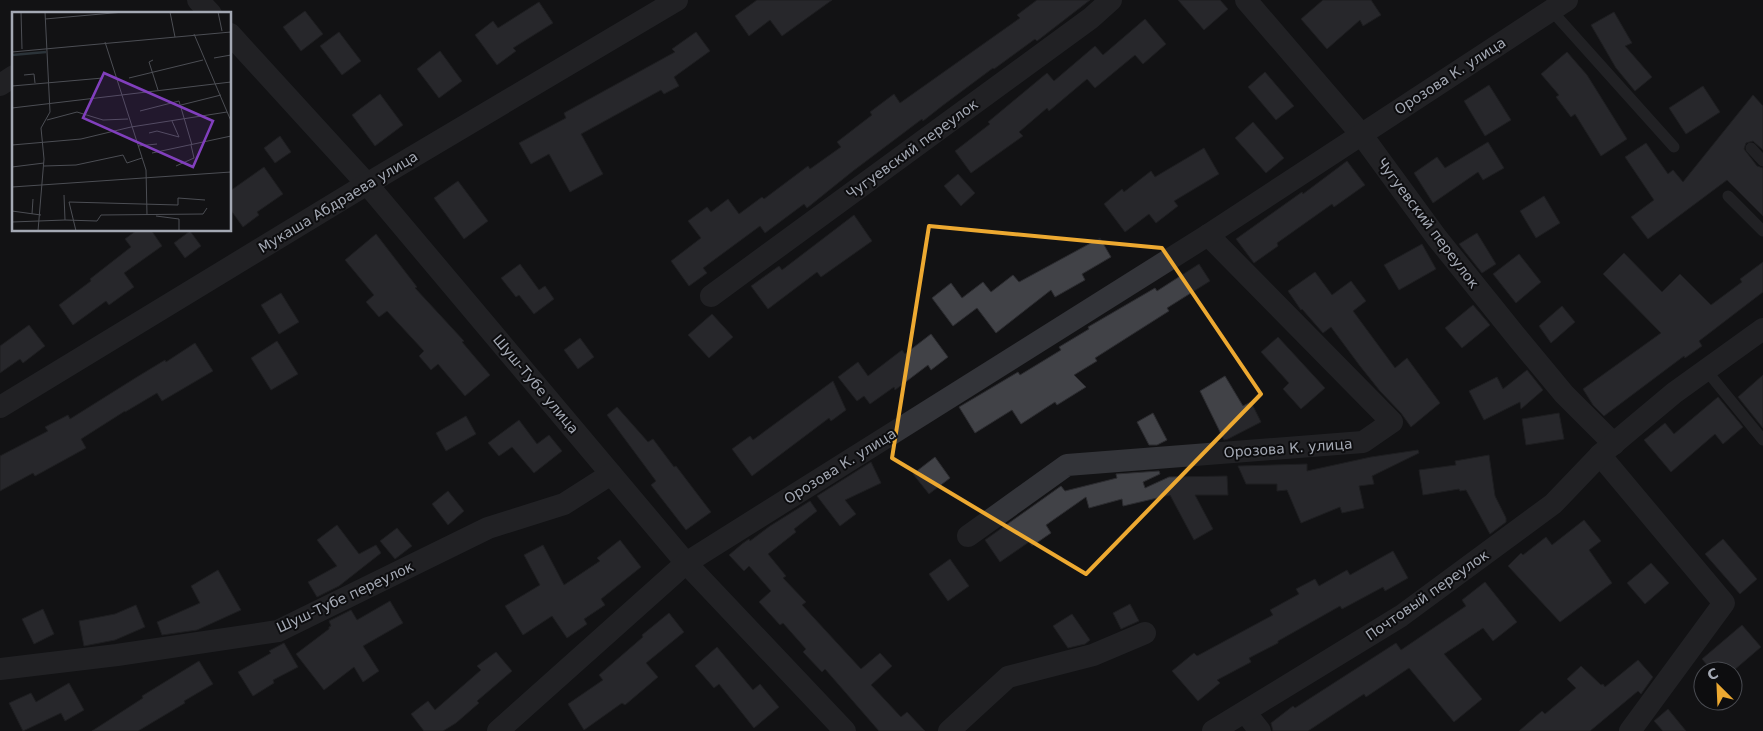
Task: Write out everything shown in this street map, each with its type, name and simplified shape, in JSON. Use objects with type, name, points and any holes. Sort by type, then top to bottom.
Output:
[{"type":"street","points":[[198,0],[209,12]]},
{"type":"street","name":"Мукаша Абдраева улица","points":[[0,407],[367,184],[677,0]]},
{"type":"street","name":"Чугуевский переулок","points":[[712,296],[1091,18],[1111,0]]},
{"type":"street","name":"Чугуевский переулок","points":[[1246,0],[1361,134],[1437,238],[1607,449]]},
{"type":"street","name":"Орозова К. улица","points":[[498,731],[686,563],[1208,235],[1560,5]]},
{"type":"street","name":"Шуш-Тубе улица","points":[[231,35],[367,184],[686,563],[845,731]]},
{"type":"street","points":[[0,85],[12,77]]},
{"type":"street","name":"Орозова К. улица","points":[[968,536],[1067,465],[1363,442],[1392,422],[1208,235]]},
{"type":"street","name":"Почтовый переулок","points":[[1213,731],[1409,610],[1553,504],[1607,449],[1674,393],[1763,329]]},
{"type":"street","points":[[1607,449],[1724,603],[1630,731]]},
{"type":"street","name":"Шуш-Тубе переулок","points":[[0,669],[117,655],[278,631],[488,528],[564,504],[611,474]]},
{"type":"street","points":[[949,731],[1008,677],[1093,655],[1145,633]]},
{"type":"street","points":[[1244,712],[1260,731]]},
{"type":"lane","points":[[1560,5],[1674,147]]},
{"type":"lane","points":[[1751,148],[1763,161]]},
{"type":"lane","points":[[1728,196],[1763,231]]},
{"type":"lane","points":[[1706,370],[1763,440]]},
{"type":"highlighted area","points":[[929,226],[1162,248],[1261,394],[1086,574],[892,458]]},
{"type":"building","points":[[757,0],[832,0],[782,36],[770,20],[749,36],[735,16]]},
{"type":"building","points":[[1037,0],[1090,0],[1037,41],[1035,39],[923,121],[922,119],[807,208],[804,204],[765,233],[760,226],[703,268],[707,273],[689,286],[671,261],[701,238],[688,221],[707,207],[711,212],[728,199],[739,214],[762,197],[764,199],[808,166],[810,169],[841,147],[837,142],[872,115],[870,112],[894,94],[900,103],[1020,18],[1017,15]]},
{"type":"building","points":[[1178,0],[1220,0],[1228,9],[1204,30]]},
{"type":"building","points":[[1323,0],[1371,0],[1381,15],[1363,26],[1360,20],[1327,49],[1301,19]]},
{"type":"building","points":[[539,2],[553,23],[513,48],[516,51],[497,65],[475,35],[493,21],[498,28]]},
{"type":"building","points":[[305,11],[323,34],[301,51],[283,27]]},
{"type":"building","points":[[1614,12],[1632,43],[1625,46],[1652,77],[1635,91],[1616,68],[1591,25]]},
{"type":"building","points":[[1145,19],[1166,44],[1143,64],[1135,55],[1095,88],[1087,79],[1049,111],[1047,108],[1019,132],[1023,136],[971,173],[955,151],[990,124],[988,122],[1047,73],[1054,81],[1095,46],[1103,55]]},
{"type":"building","points":[[339,32],[361,61],[342,75],[320,46]]},
{"type":"building","points":[[696,32],[710,51],[674,77],[679,86],[664,94],[661,90],[581,134],[603,174],[570,192],[549,154],[531,164],[519,143],[566,118],[564,113],[675,52],[672,49]]},
{"type":"building","points":[[440,51],[462,81],[439,98],[417,69]]},
{"type":"building","points":[[1567,52],[1587,75],[1627,139],[1601,156],[1575,114],[1571,117],[1556,97],[1559,95],[1541,74]]},
{"type":"building","points":[[1265,72],[1294,106],[1276,120],[1248,87]]},
{"type":"building","points":[[1489,85],[1511,120],[1485,136],[1464,101]]},
{"type":"building","points":[[1703,86],[1720,112],[1686,134],[1669,108]]},
{"type":"building","points":[[380,94],[403,125],[375,146],[352,115]]},
{"type":"building","points":[[1753,95],[1763,106],[1763,150],[1753,141],[1746,143],[1744,149],[1757,166],[1763,168],[1763,216],[1727,180],[1648,239],[1631,217],[1654,200],[1625,157],[1646,143],[1668,174],[1673,170],[1683,182]]},
{"type":"building","points":[[1253,122],[1284,158],[1266,173],[1235,138]]},
{"type":"building","points":[[280,136],[291,152],[275,163],[264,148]]},
{"type":"building","points":[[1488,142],[1504,168],[1483,180],[1478,172],[1433,203],[1414,173],[1437,157],[1445,168]]},
{"type":"building","points":[[1204,148],[1219,174],[1174,201],[1178,206],[1156,223],[1149,214],[1125,232],[1104,204],[1122,189],[1124,192],[1151,171],[1155,177]]},
{"type":"building","points":[[1347,161],[1365,185],[1334,207],[1332,204],[1277,243],[1278,246],[1254,263],[1236,239],[1302,192],[1303,194]]},
{"type":"building","points":[[264,167],[283,194],[257,212],[259,215],[243,227],[231,210],[231,190]]},
{"type":"building","points":[[958,174],[975,193],[961,206],[944,186]]},
{"type":"building","points":[[458,181],[488,221],[464,239],[434,198]]},
{"type":"building","points":[[1544,196],[1560,223],[1536,238],[1520,211]]},
{"type":"building","points":[[854,215],[872,241],[821,277],[817,272],[768,309],[751,286],[779,266],[782,270]]},
{"type":"building","points":[[136,231],[152,231],[162,246],[124,273],[134,287],[109,305],[106,301],[73,325],[59,305],[131,247],[125,239]]},
{"type":"building","points":[[190,231],[201,246],[185,258],[174,243]]},
{"type":"building","points":[[1477,233],[1496,264],[1482,273],[1459,244]]},
{"type":"building","points":[[376,234],[417,287],[415,288],[464,341],[462,342],[490,375],[465,396],[438,364],[431,370],[419,356],[424,351],[387,311],[379,317],[366,302],[374,295],[345,260]]},
{"type":"building","points":[[1100,238],[1111,257],[1082,274],[1085,280],[1055,297],[1051,290],[996,333],[977,308],[953,326],[932,298],[951,283],[962,298],[983,282],[991,292],[1013,275],[1019,282]]},
{"type":"building","points":[[1422,244],[1436,269],[1399,290],[1384,265]]},
{"type":"building","points":[[1624,253],[1662,292],[1680,274],[1711,305],[1742,282],[1740,279],[1763,262],[1763,292],[1699,341],[1702,346],[1685,358],[1684,356],[1604,416],[1593,405],[1583,389],[1661,333],[1603,274]]},
{"type":"building","points":[[1519,254],[1541,282],[1516,303],[1493,274]]},
{"type":"building","points":[[520,264],[539,290],[545,286],[554,299],[534,314],[519,295],[516,297],[501,278]]},
{"type":"building","points":[[1199,264],[1210,281],[1167,308],[1169,311],[1095,358],[1097,361],[1074,375],[1086,387],[1057,405],[1055,402],[1021,424],[1012,410],[975,433],[959,407],[1018,372],[1020,375],[1061,350],[1059,347],[1089,329],[1088,327],[1155,288],[1157,291]]},
{"type":"building","points":[[1315,272],[1332,295],[1351,281],[1366,301],[1353,311],[1395,368],[1407,358],[1440,403],[1411,427],[1360,366],[1331,327],[1323,333],[1301,310],[1288,291]]},
{"type":"building","points":[[281,293],[299,322],[279,334],[261,305]]},
{"type":"building","points":[[1473,305],[1490,325],[1462,348],[1445,328]]},
{"type":"building","points":[[1562,306],[1575,322],[1551,343],[1539,326]]},
{"type":"building","points":[[712,314],[733,337],[709,358],[688,335]]},
{"type":"building","points":[[29,325],[45,346],[23,363],[20,359],[0,373],[0,346]]},
{"type":"building","points":[[931,334],[948,357],[931,370],[928,365],[895,390],[894,387],[870,404],[864,396],[857,401],[838,377],[858,362],[868,376],[902,350],[905,354]]},
{"type":"building","points":[[1278,337],[1325,388],[1301,409],[1283,389],[1289,383],[1261,352]]},
{"type":"building","points":[[580,338],[594,357],[578,369],[564,350]]},
{"type":"building","points":[[277,341],[298,374],[271,390],[251,358]]},
{"type":"building","points":[[195,343],[213,371],[162,401],[157,393],[125,411],[81,439],[86,448],[35,476],[33,473],[0,491],[0,456],[48,431],[45,427],[68,415],[70,419]]},
{"type":"building","points":[[1527,370],[1543,390],[1521,409],[1520,402],[1484,420],[1469,391],[1497,377],[1503,389]]},
{"type":"building","points":[[1763,375],[1763,428],[1738,397]]},
{"type":"building","points":[[1225,376],[1243,406],[1251,402],[1261,422],[1224,440],[1200,391]]},
{"type":"building","points":[[833,381],[846,410],[831,421],[829,418],[752,476],[732,449],[750,436],[753,440]]},
{"type":"building","points":[[1718,397],[1743,427],[1723,444],[1715,434],[1671,472],[1644,440],[1665,423],[1674,434]]},
{"type":"building","points":[[617,407],[648,442],[653,439],[711,512],[686,530],[651,485],[656,481],[607,415]]},
{"type":"building","points":[[1153,413],[1167,440],[1157,445],[1149,445],[1137,422]]},
{"type":"building","points":[[1559,413],[1564,439],[1526,445],[1522,419]]},
{"type":"building","points":[[466,416],[476,434],[446,451],[436,433]]},
{"type":"building","points":[[519,420],[537,444],[549,435],[562,451],[534,473],[512,447],[499,456],[488,443]]},
{"type":"building","points":[[1418,450],[1419,453],[1372,476],[1374,484],[1359,486],[1364,508],[1342,513],[1340,507],[1301,523],[1287,490],[1277,491],[1277,484],[1246,484],[1238,466],[1307,464],[1307,471],[1371,457]]},
{"type":"building","points":[[1489,455],[1495,496],[1506,518],[1506,522],[1490,534],[1466,490],[1460,491],[1459,489],[1423,495],[1419,470],[1456,465],[1455,461]]},
{"type":"building","points":[[935,457],[950,478],[929,494],[913,474]]},
{"type":"building","points":[[871,462],[881,483],[845,500],[856,514],[840,526],[817,496]]},
{"type":"building","points":[[1159,471],[1160,474],[1143,482],[1145,488],[1169,477],[1227,476],[1228,495],[1195,495],[1213,529],[1194,540],[1170,495],[1123,506],[1122,499],[1089,508],[1086,497],[1046,525],[1051,533],[1032,546],[1029,542],[1000,562],[985,540],[1061,486],[1065,491],[1117,478],[1116,474]]},
{"type":"building","points":[[448,491],[464,511],[448,525],[432,504]]},
{"type":"building","points":[[810,501],[817,511],[794,529],[796,532],[768,554],[786,576],[783,578],[806,602],[802,605],[861,669],[880,653],[892,666],[871,685],[901,717],[907,712],[925,731],[879,731],[825,669],[822,672],[803,652],[806,649],[783,623],[780,625],[759,602],[771,591],[749,566],[744,571],[729,555],[749,539],[750,541]]},
{"type":"building","points":[[1584,520],[1601,541],[1589,550],[1612,583],[1560,622],[1508,566],[1521,553],[1523,555],[1546,537],[1552,545]]},
{"type":"building","points":[[337,525],[359,554],[376,545],[381,553],[339,586],[317,597],[308,582],[337,566],[317,540]]},
{"type":"building","points":[[397,528],[412,546],[395,559],[380,541]]},
{"type":"building","points":[[1723,539],[1757,579],[1740,594],[1705,554]]},
{"type":"building","points":[[620,540],[641,567],[601,599],[605,605],[584,619],[587,624],[567,638],[552,616],[523,635],[505,606],[540,585],[524,555],[543,545],[564,585],[600,561],[597,558]]},
{"type":"building","points":[[1393,551],[1408,578],[1385,591],[1383,587],[1342,609],[1340,606],[1278,641],[1278,643],[1249,658],[1251,662],[1217,680],[1220,683],[1198,701],[1172,671],[1194,653],[1197,656],[1273,615],[1270,610],[1299,594],[1296,589],[1315,579],[1319,586],[1347,570],[1350,575]]},
{"type":"building","points":[[950,559],[969,586],[948,601],[929,574]]},
{"type":"building","points":[[1651,563],[1669,583],[1645,604],[1627,583]]},
{"type":"building","points":[[218,570],[241,610],[197,630],[162,635],[157,622],[200,603],[191,586]]},
{"type":"building","points":[[1485,582],[1517,622],[1493,641],[1483,628],[1444,654],[1482,699],[1454,722],[1409,668],[1366,697],[1364,694],[1308,731],[1273,731],[1271,723],[1293,706],[1295,708],[1396,643],[1401,650],[1466,606],[1462,600]]},
{"type":"building","points":[[390,601],[403,623],[363,646],[379,671],[363,682],[354,667],[324,690],[296,654],[329,629],[331,626],[329,621],[351,610],[357,620]]},
{"type":"building","points":[[1130,604],[1139,621],[1121,629],[1113,613]]},
{"type":"building","points":[[136,605],[145,627],[115,640],[84,646],[79,621],[115,614]]},
{"type":"building","points":[[43,609],[54,634],[34,644],[22,619]]},
{"type":"building","points":[[669,613],[684,632],[646,663],[658,677],[625,705],[622,703],[584,730],[568,704],[603,680],[599,675]]},
{"type":"building","points":[[1072,614],[1090,640],[1085,644],[1068,648],[1053,626]]},
{"type":"building","points":[[1742,625],[1761,647],[1743,662],[1704,661],[1702,659]]},
{"type":"building","points":[[284,643],[298,667],[273,680],[274,683],[253,696],[238,672],[271,653],[269,651]]},
{"type":"building","points":[[717,647],[753,690],[760,684],[779,707],[754,728],[719,684],[714,688],[695,666]]},
{"type":"building","points":[[496,652],[512,671],[477,701],[479,703],[456,723],[443,731],[424,731],[411,714],[428,701],[435,710],[481,670],[477,666]]},
{"type":"building","points":[[1638,660],[1653,677],[1641,694],[1638,691],[1590,731],[1519,731],[1542,711],[1545,714],[1576,688],[1567,679],[1581,666],[1605,687]]},
{"type":"building","points":[[199,661],[213,684],[184,701],[185,703],[138,731],[92,731],[143,698],[142,696]]},
{"type":"building","points":[[69,683],[84,710],[65,721],[61,713],[23,731],[9,703],[31,693],[36,702]]},
{"type":"building","points":[[1668,709],[1686,731],[1663,731],[1654,721]]}]
